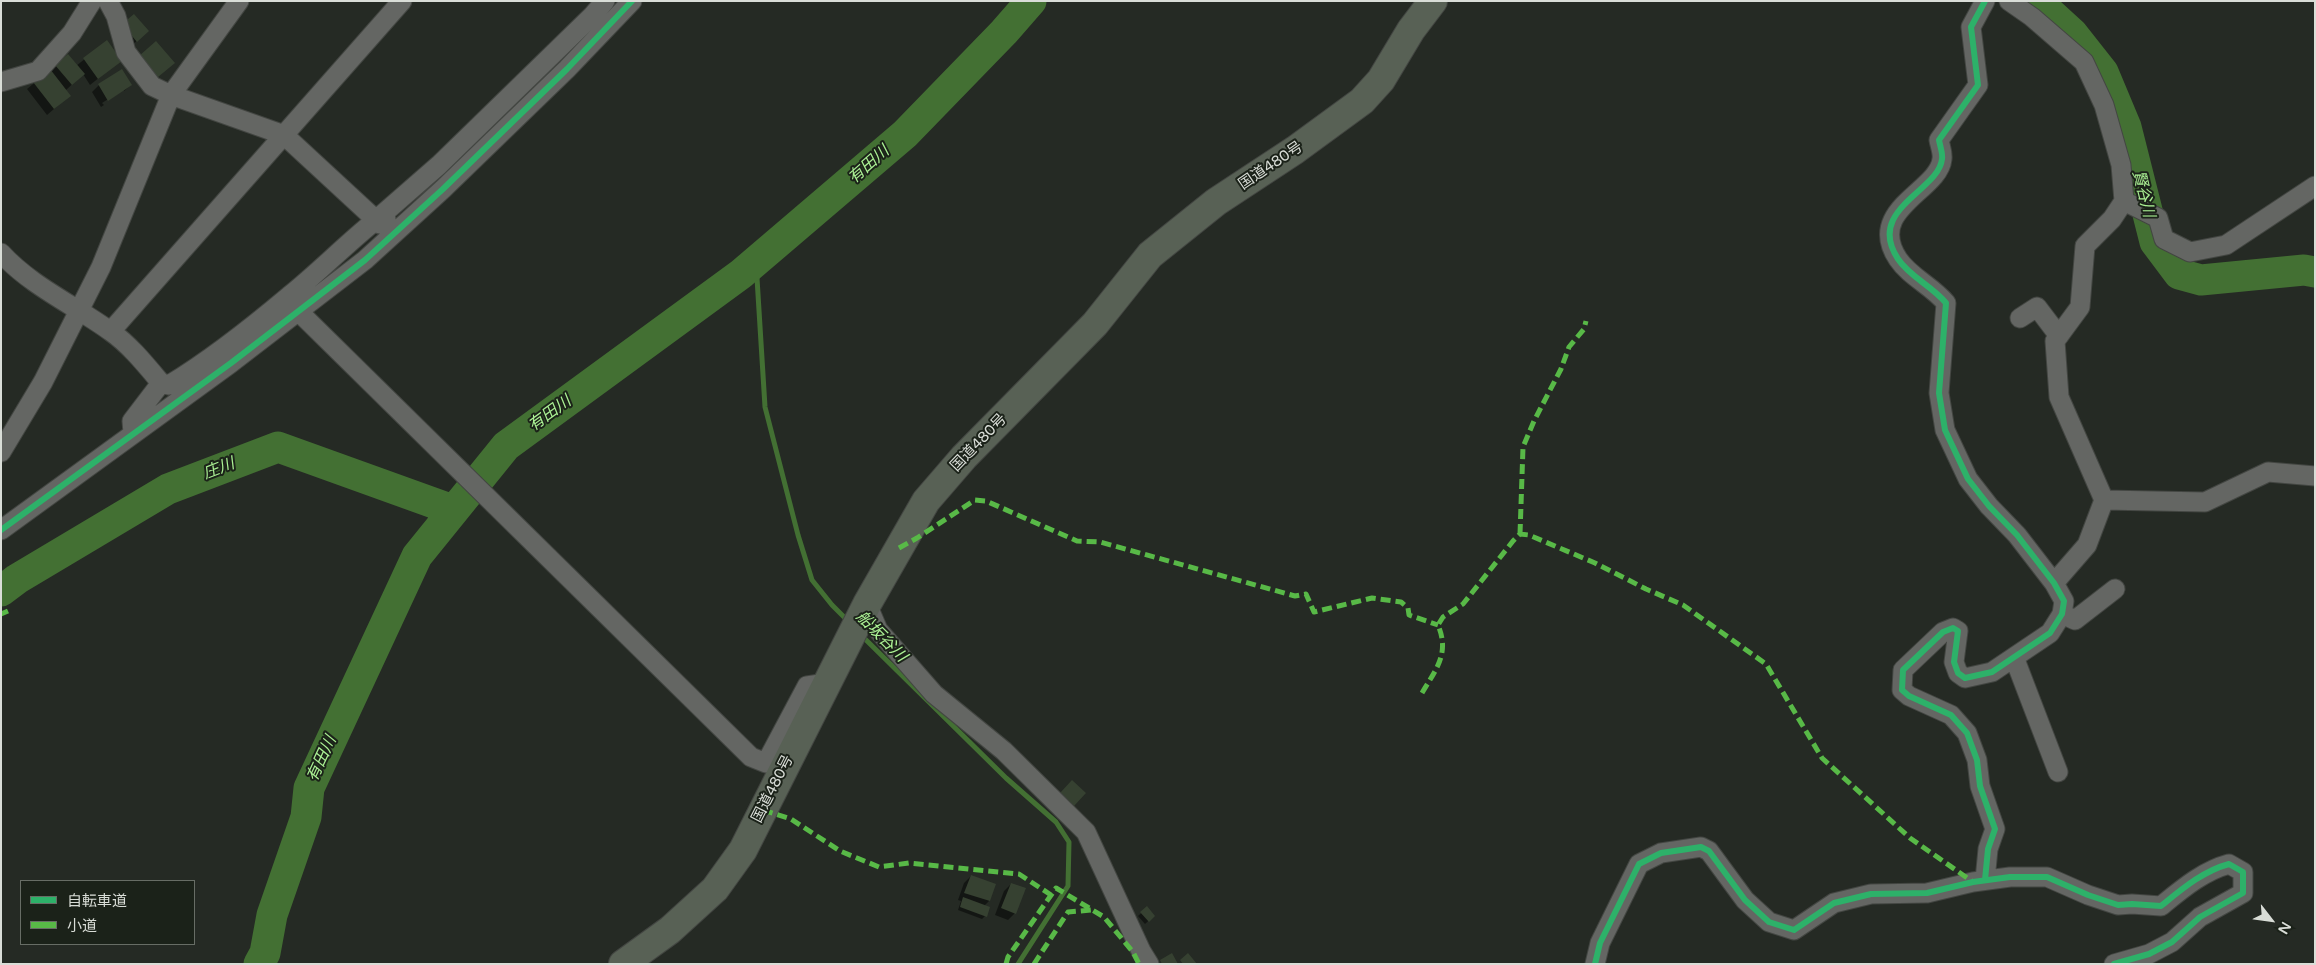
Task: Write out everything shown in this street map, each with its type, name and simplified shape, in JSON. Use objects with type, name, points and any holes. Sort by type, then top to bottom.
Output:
[{"type":"highway","name":"国道480号","points":[[623,964],[670,930],[715,889],[743,850],[867,604],[926,501],[964,458],[1095,324],[1150,256],[1216,202],[1295,150],[1362,101],[1381,80],[1411,30],[1433,1]]},
{"type":"street","points":[[1,82],[38,71],[72,33],[92,1]]},
{"type":"street","points":[[108,1],[116,16],[126,52],[152,86],[171,96],[284,134],[380,224],[429,187],[443,189]]},
{"type":"street","points":[[1,452],[43,382],[101,267],[171,96],[239,1]]},
{"type":"street","points":[[111,331],[402,1]]},
{"type":"street","points":[[1,530],[133,433],[304,317],[443,189],[632,1]]},
{"type":"street","points":[[1985,1],[1971,27],[1978,85],[1939,140],[1942,160],[1932,178],[1909,198],[1892,222],[1890,237],[1897,258],[1909,272],[1936,291],[1946,302],[1939,393],[1945,430],[1968,479],[2017,535],[2054,582],[2064,601],[2062,614],[2050,633],[1992,672],[1965,678],[1958,674],[1954,662],[1958,631],[1953,628],[1943,632],[1903,670],[1902,690],[1909,696],[1951,715],[1967,733],[1977,760],[1980,786],[1995,829],[1988,849],[1985,880]]},
{"type":"street","points":[[2009,1],[2032,17],[2084,62],[2107,114],[2121,165],[2124,202],[2112,219],[2085,246],[2080,307],[2055,340],[2059,397],[2104,500],[2087,545],[2054,582]]},
{"type":"street","points":[[599,8],[604,30]]},
{"type":"street","points":[[1,253],[15,268],[79,312],[111,331],[161,383],[169,385],[209,360],[291,295],[340,250],[440,165],[599,8]]},
{"type":"street","points":[[2124,202],[2158,218],[2164,239],[2190,252],[2226,245],[2315,186]]},
{"type":"street","points":[[2020,318],[2037,307],[2059,336]]},
{"type":"street","points":[[304,317],[751,756],[766,763],[807,686],[827,683]]},
{"type":"street","points":[[133,433],[132,420],[161,383]]},
{"type":"street","points":[[2104,500],[2205,502],[2268,472],[2315,476]]},
{"type":"street","points":[[2062,614],[2075,620],[2115,589]]},
{"type":"street","points":[[867,604],[878,630],[934,694],[1004,751],[1016,766],[1086,832],[1141,951],[1149,964]]},
{"type":"street","points":[[2014,657],[2058,772]]},
{"type":"street","points":[[1595,964],[1600,943],[1639,864],[1661,853],[1701,847],[1709,851],[1745,900],[1769,922],[1794,930],[1834,903],[1871,894],[1927,893],[1985,880],[2010,877],[2047,877],[2088,895],[2118,905],[2161,906],[2188,884],[2216,868],[2229,864],[2243,872],[2243,893],[2200,917],[2172,942],[2149,954],[2114,964]]},
{"type":"building","points":[[134,14],[149,31],[137,42],[122,24]]},
{"type":"building","points":[[107,40],[122,61],[98,79],[83,58]]},
{"type":"building","points":[[156,41],[175,63],[158,77],[139,56]]},
{"type":"building","points":[[68,54],[85,74],[72,85],[55,65]]},
{"type":"building","points":[[50,69],[71,96],[54,109],[33,82]]},
{"type":"building","points":[[122,69],[132,85],[108,101],[98,84]]},
{"type":"building","points":[[1072,780],[1086,793],[1074,806],[1060,793]]},
{"type":"building","points":[[971,875],[996,884],[990,901],[964,893]]},
{"type":"building","points":[[1011,883],[1026,888],[1016,914],[1001,908]]},
{"type":"building","points":[[963,897],[990,907],[987,917],[960,907]]},
{"type":"building","points":[[1147,906],[1155,916],[1149,922],[1140,912]]},
{"type":"building","points":[[1172,953],[1178,964],[1162,964],[1160,960]]},
{"type":"building","points":[[1188,953],[1197,964],[1183,964],[1180,960]]},
{"type":"waterway","name":"有田川","points":[[259,964],[265,953],[272,915],[306,817],[309,788],[417,556],[506,446],[741,274],[905,134],[1004,32],[1031,1]]},
{"type":"waterway","name":"賢谷川","points":[[2037,1],[2073,34],[2103,72],[2126,127],[2155,242],[2179,274],[2201,280],[2304,270],[2315,272]]},
{"type":"waterway","name":"船坂谷川","points":[[756,262],[765,407],[798,535],[812,580],[832,605],[849,622]]},
{"type":"waterway","name":"庄川","points":[[1,591],[17,579],[168,489],[278,447],[453,510]]},
{"type":"waterway","name":"船坂谷川","points":[[860,634],[1006,778],[1056,822],[1069,842],[1068,886],[1018,964]]},
{"type":"marked path","points":[[1520,534],[1523,447],[1561,369],[1569,347],[1584,329],[1586,321]]},
{"type":"marked path","points":[[899,548],[975,500],[986,501],[1077,541],[1100,542],[1295,596],[1306,594],[1314,612],[1372,598],[1401,602],[1408,608],[1409,615],[1438,625]]},
{"type":"marked path","points":[[1422,693],[1440,661],[1443,644],[1438,625],[1443,617],[1463,604],[1520,534],[1529,535],[1595,563],[1683,605],[1766,664],[1822,758],[1910,838],[1973,882]]},
{"type":"marked path","points":[[1,614],[8,611]]},
{"type":"marked path","points":[[763,810],[791,819],[840,851],[879,867],[909,863],[1019,874],[1051,895]]},
{"type":"marked path","points":[[1006,964],[1008,957],[1056,888],[1104,917],[1133,952],[1139,964]]},
{"type":"marked path","points":[[1034,964],[1068,912],[1092,910]]},
{"type":"cycle path","points":[[1,530],[231,363],[365,260],[443,189],[567,69],[632,1]]},
{"type":"cycle path","points":[[1985,1],[1971,27],[1978,85],[1939,140],[1942,159],[1938,170],[1906,202],[1897,214],[1891,227],[1890,242],[1903,265],[1946,303],[1939,393],[1945,430],[1968,479],[1989,506],[2017,535],[2054,583],[2064,601],[2062,614],[2050,633],[1992,672],[1965,678],[1958,673],[1954,662],[1958,631],[1953,628],[1943,632],[1903,670],[1902,690],[1909,696],[1951,715],[1967,733],[1977,760],[1980,786],[1995,829],[1988,849],[1985,880]]},
{"type":"cycle path","points":[[1595,964],[1600,943],[1639,864],[1661,853],[1701,847],[1709,851],[1745,900],[1769,922],[1794,930],[1834,903],[1871,894],[1927,893],[1973,882],[2010,877],[2047,877],[2088,895],[2118,905],[2161,906],[2193,881],[2219,867],[2229,864],[2243,872],[2243,893],[2200,917],[2172,942],[2149,954],[2114,964]]}]
